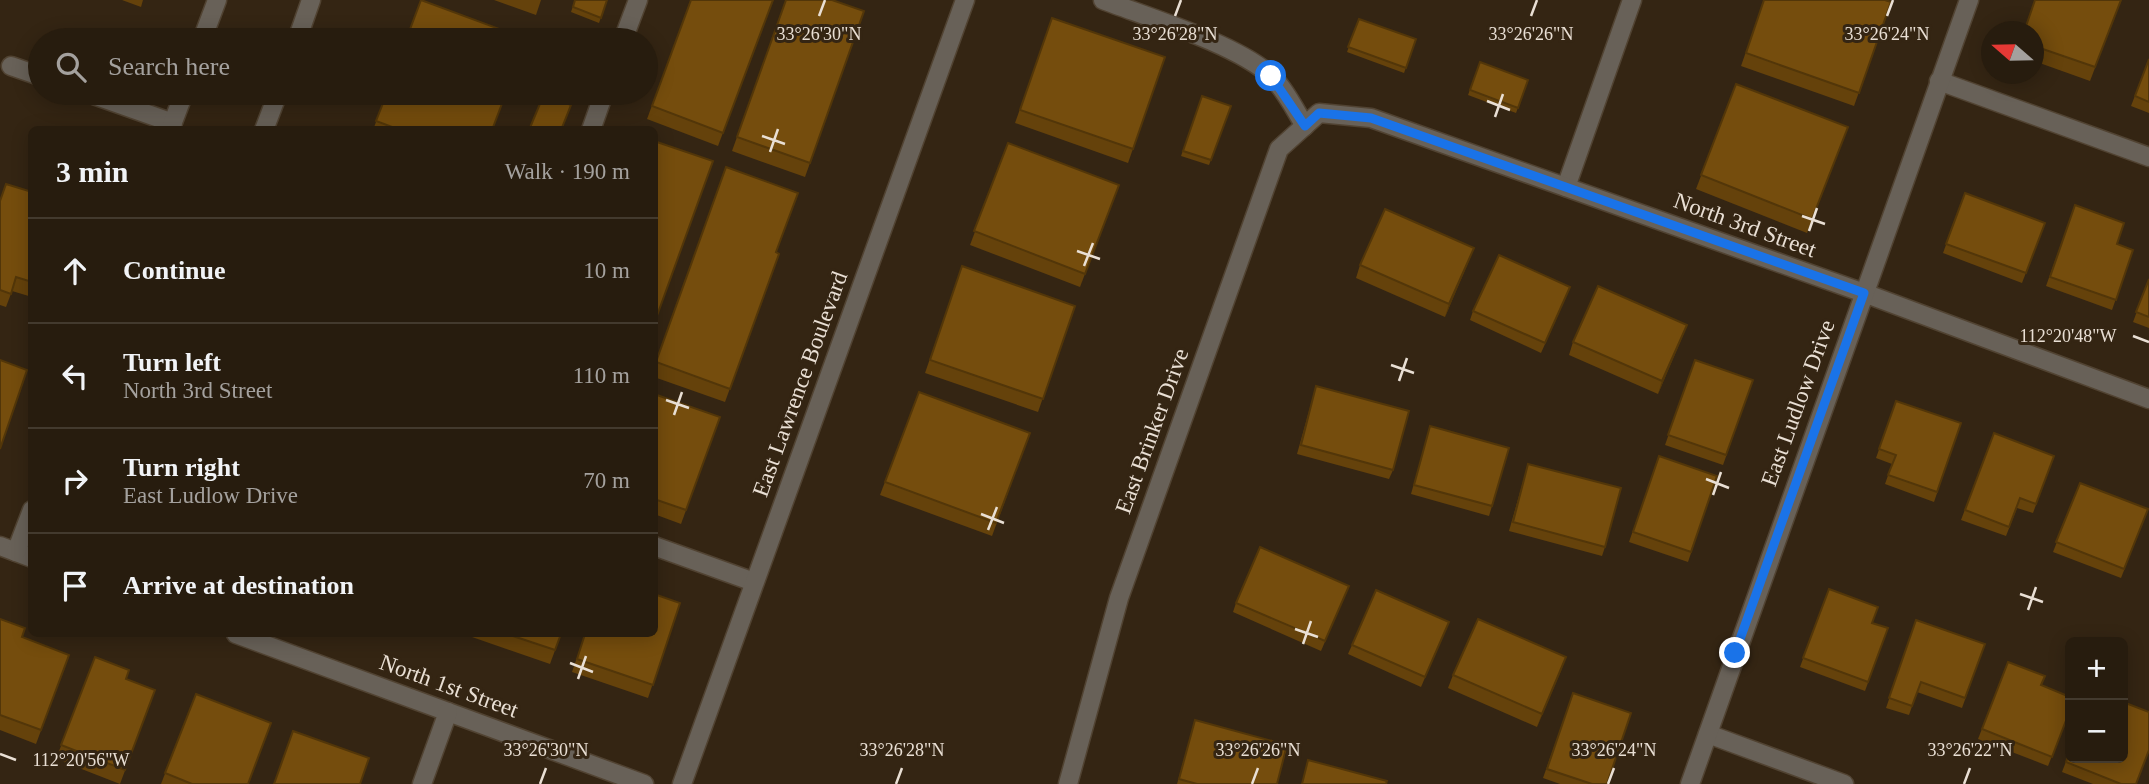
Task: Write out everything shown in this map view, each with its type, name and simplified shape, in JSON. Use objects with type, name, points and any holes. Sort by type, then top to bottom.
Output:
[{"type":"street","points":[[206,28],[217,0]]},
{"type":"street","points":[[301,28],[311,0]]},
{"type":"street","points":[[628,28],[638,0]]},
{"type":"street","name":"East Lawrence Boulevard","points":[[682,784],[965,0]]},
{"type":"street","points":[[1103,0],[1246,58],[1271,76],[1305,126]]},
{"type":"street","points":[[1566,187],[1632,0]]},
{"type":"street","name":"East Ludlow Drive","points":[[1690,784],[1969,0]]},
{"type":"street","points":[[11,66],[28,72]]},
{"type":"street","points":[[1939,81],[2149,157]]},
{"type":"street","points":[[119,105],[172,126],[180,105]]},
{"type":"street","points":[[266,126],[273,105]]},
{"type":"street","points":[[592,126],[600,105]]},
{"type":"street","name":"East Brinker Drive","points":[[1068,784],[1118,598],[1279,149],[1319,113]]},
{"type":"street","name":"North 3rd Street","points":[[1319,113],[1371,118],[1864,293],[2149,399]]},
{"type":"street","points":[[16,552],[28,520]]},
{"type":"street","points":[[658,547],[754,582]]},
{"type":"street","name":"North 1st Street","points":[[244,637],[644,784]]},
{"type":"street","points":[[422,784],[448,712]]},
{"type":"street","points":[[1708,734],[1844,784]]},
{"type":"building","points":[[421,0],[496,28],[410,28]]},
{"type":"building","points":[[575,0],[607,0],[601,18],[573,7]]},
{"type":"building","points":[[691,0],[773,0],[723,133],[652,106],[658,105],[658,90]]},
{"type":"building","points":[[786,0],[832,0],[864,11],[810,163],[737,137]]},
{"type":"building","points":[[1764,0],[1891,2],[1859,93],[1746,53]]},
{"type":"building","points":[[2035,0],[2121,0],[2095,67],[2044,49],[2044,21],[2028,21]]},
{"type":"building","points":[[1052,18],[1165,57],[1133,149],[1020,110]]},
{"type":"building","points":[[1359,19],[1416,39],[1406,68],[1348,47]]},
{"type":"building","points":[[2149,59],[2149,102],[2135,96]]},
{"type":"building","points":[[1480,62],[1528,80],[1518,108],[1470,90]]},
{"type":"building","points":[[1736,84],[1848,127],[1812,219],[1701,175]]},
{"type":"building","points":[[1202,96],[1231,106],[1211,160],[1183,151]]},
{"type":"building","points":[[382,105],[501,105],[494,126],[389,126],[376,121]]},
{"type":"building","points":[[539,105],[571,105],[563,126],[531,126]]},
{"type":"building","points":[[658,142],[713,161],[658,313]]},
{"type":"building","points":[[1008,143],[1119,185],[1085,274],[974,231]]},
{"type":"building","points":[[726,167],[798,193],[730,389],[658,363]]},
{"type":"building","points":[[6,184],[28,191],[28,281],[16,277],[11,294],[0,290],[0,201]]},
{"type":"building","points":[[1965,193],[2045,223],[2026,273],[1946,244]]},
{"type":"building","points":[[2075,205],[2124,223],[2117,244],[2133,250],[2116,300],[2050,277]]},
{"type":"building","points":[[1385,209],[1474,248],[1449,304],[1360,265]]},
{"type":"building","points":[[1499,255],[1570,287],[1545,343],[1473,311]]},
{"type":"building","points":[[962,266],[1075,306],[1043,399],[930,360]]},
{"type":"building","points":[[2149,279],[2149,317],[2136,312]]},
{"type":"building","points":[[1598,286],[1687,325],[1662,381],[1573,342]]},
{"type":"building","points":[[0,360],[27,370],[0,449]]},
{"type":"building","points":[[1695,360],[1753,380],[1726,455],[1668,435]]},
{"type":"building","points":[[1316,386],[1409,411],[1393,470],[1301,445]]},
{"type":"building","points":[[919,392],[1030,433],[996,523],[885,482]]},
{"type":"building","points":[[658,395],[720,417],[686,510],[658,500]]},
{"type":"building","points":[[1896,401],[1961,423],[1937,492],[1888,475],[1896,455],[1879,449]]},
{"type":"building","points":[[1430,426],[1509,448],[1492,506],[1414,485]]},
{"type":"building","points":[[1994,433],[2054,456],[2036,504],[2020,498],[2009,527],[1965,510]]},
{"type":"building","points":[[1659,456],[1717,476],[1691,552],[1633,532]]},
{"type":"building","points":[[1528,464],[1621,488],[1605,547],[1513,522]]},
{"type":"building","points":[[2080,483],[2148,509],[2124,569],[2056,542]]},
{"type":"building","points":[[1260,547],[1349,586],[1325,641],[1236,603]]},
{"type":"building","points":[[1829,589],[1878,607],[1872,623],[1888,628],[1868,682],[1803,658]]},
{"type":"building","points":[[1376,590],[1449,622],[1425,677],[1352,645]]},
{"type":"building","points":[[658,595],[680,603],[653,685],[577,659],[584,637],[658,637]]},
{"type":"building","points":[[0,619],[25,628],[22,637],[69,655],[41,730],[0,715]]},
{"type":"building","points":[[1478,619],[1566,657],[1542,714],[1453,675]]},
{"type":"building","points":[[1916,620],[1985,644],[1965,698],[1921,682],[1912,706],[1889,698]]},
{"type":"building","points":[[516,637],[560,637],[555,650]]},
{"type":"building","points":[[95,657],[129,670],[126,679],[155,690],[125,770],[61,745]]},
{"type":"building","points":[[2008,662],[2045,676],[2041,685],[2065,695],[2065,723],[2052,757],[1982,729]]},
{"type":"building","points":[[1573,693],[1631,713],[1607,784],[1592,784],[1547,769]]},
{"type":"building","points":[[196,694],[271,723],[248,784],[192,784],[165,773]]},
{"type":"building","points":[[2128,704],[2149,712],[2149,750],[2136,784],[2121,784],[2068,763],[2128,763]]},
{"type":"building","points":[[1195,720],[1287,745],[1277,784],[1197,784],[1179,779]]},
{"type":"building","points":[[293,731],[369,758],[360,784],[274,784]]},
{"type":"building","points":[[1308,760],[1387,781],[1386,784],[1302,784]]},
{"type":"route","points":[[1271,76],[1305,126],[1319,113],[1371,118],[1864,293],[1735,653]]}]
